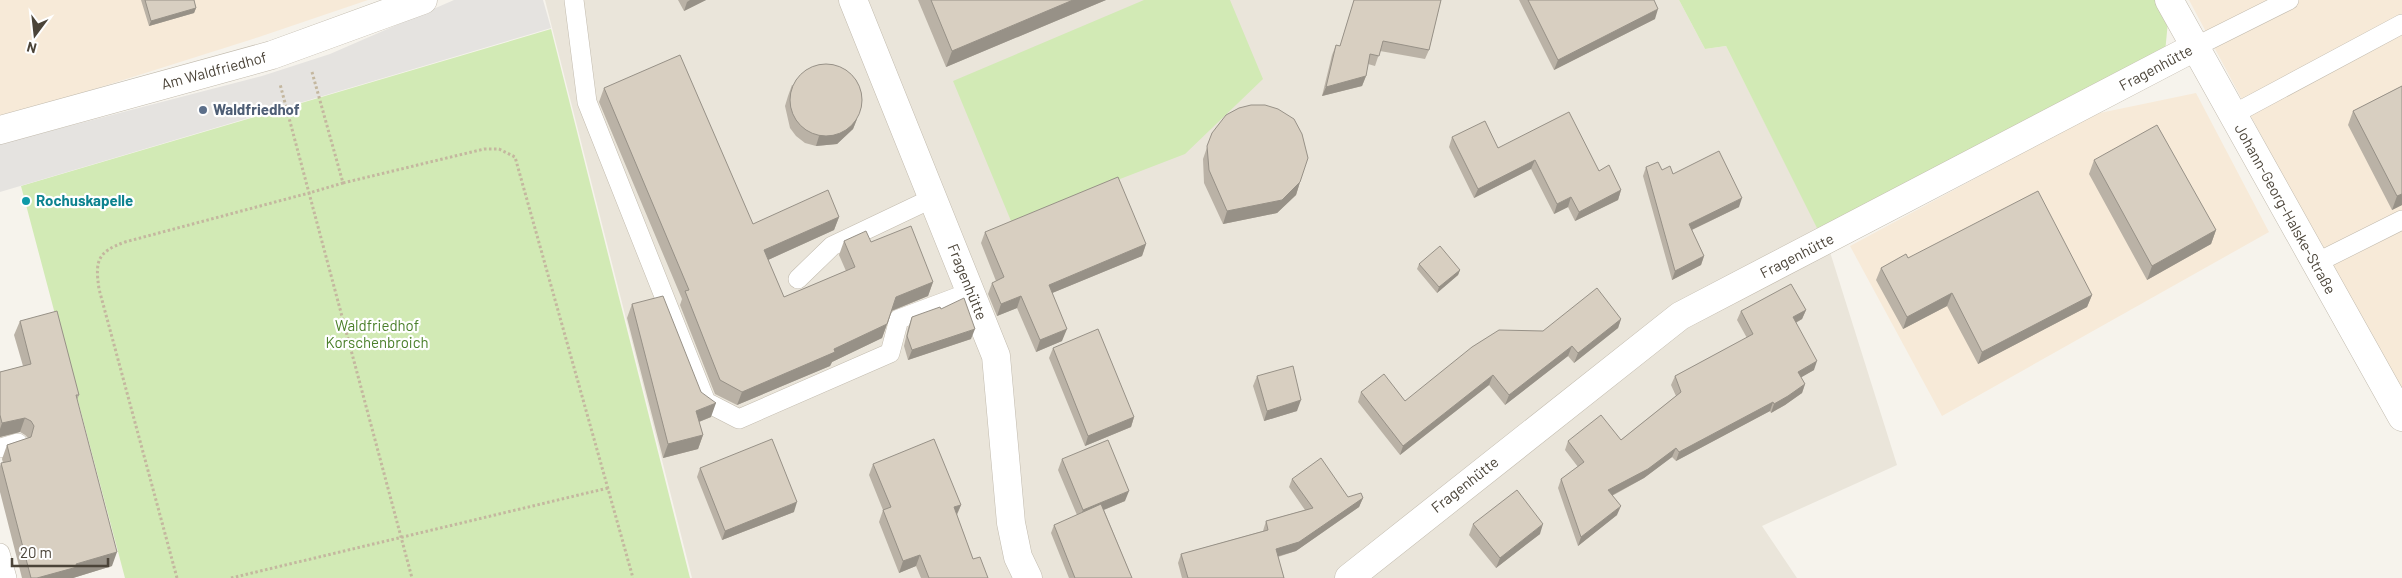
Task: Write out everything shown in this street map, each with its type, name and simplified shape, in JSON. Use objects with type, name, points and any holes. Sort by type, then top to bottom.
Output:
[{"type":"street","name":"Am Waldfriedhof","points":[[1,126],[272,55],[423,0]]},
{"type":"street","name":"Fragenhütte","points":[[853,0],[996,356],[1011,523],[1018,557],[1028,578]]},
{"type":"street","name":"Johann-Georg-Halske-Straße","points":[[2171,0],[2232,115],[2402,417]]},
{"type":"street","name":"Fragenhütte","points":[[1348,578],[1680,316],[2195,47]]},
{"type":"lane","points":[[574,0],[587,102],[706,402],[739,419],[890,353],[899,319],[971,292]]},
{"type":"lane","name":"Fragenhütte","points":[[2195,47],[2289,0]]},
{"type":"lane","points":[[2232,115],[2402,24]]},
{"type":"lane","points":[[798,279],[832,246],[933,198]]},
{"type":"lane","points":[[2316,263],[2402,220]]},
{"type":"lane","points":[[0,448],[18,443]]},
{"type":"lane","points":[[0,553],[7,578]]},
{"type":"path","points":[[305,44],[344,183]]},
{"type":"path","points":[[272,55],[412,578]]},
{"type":"path","points":[[177,578],[98,289],[98,264],[106,251],[125,242],[344,183],[484,149],[498,149],[515,157],[634,578]]},
{"type":"path","points":[[231,578],[608,488]]},
{"type":"shaded area","points":[[0,0],[368,0],[259,37],[0,119]]},
{"type":"shaded area","name":"Waldfriedhof","points":[[454,0],[543,0],[551,28],[0,192],[0,144],[262,76],[330,54]]},
{"type":"shaded area","points":[[545,0],[1679,0],[1705,49],[1726,46],[1830,252],[1897,465],[1762,526],[1797,578],[692,578]]},
{"type":"shaded area","points":[[2189,0],[2402,0],[2402,389],[2279,169]]},
{"type":"shaded area","points":[[2196,93],[2269,232],[1942,416],[1850,246],[2095,114]]},
{"type":"green space","points":[[1144,0],[1230,0],[1263,79],[1185,154],[1011,221],[953,81]]},
{"type":"green space","points":[[1679,0],[2156,0],[2168,21],[2165,53],[1819,232],[1726,46],[1705,49]]},
{"type":"green space","name":"Waldfriedhof Korschenbroich","points":[[551,29],[690,578],[125,578],[21,186]]},
{"type":"building","points":[[145,0],[194,0],[196,8],[151,21]]},
{"type":"building","points":[[931,0],[1073,0],[952,51]]},
{"type":"building","points":[[1354,0],[1441,0],[1429,50],[1383,41],[1379,56],[1370,54],[1366,76],[1326,87],[1336,45],[1340,46]]},
{"type":"building","points":[[1528,0],[1654,0],[1658,9],[1558,60]]},
{"type":"building","points":[[680,55],[753,224],[828,190],[839,217],[764,250],[784,297],[855,267],[844,241],[866,231],[871,242],[911,226],[933,282],[896,297],[887,324],[834,349],[835,352],[742,392],[720,380],[685,291],[689,290],[604,88]]},
{"type":"building","points":[[826,64],[846,70],[856,80],[862,100],[856,120],[846,130],[826,136],[806,130],[796,120],[790,100],[796,80],[806,70]]},
{"type":"building","points":[[2402,86],[2402,194],[2397,196],[2353,111]]},
{"type":"building","points":[[1251,105],[1265,105],[1278,109],[1294,119],[1302,134],[1308,158],[1300,182],[1282,200],[1227,211],[1209,170],[1207,146],[1212,133],[1226,115],[1239,108]]},
{"type":"building","points":[[1569,112],[1599,171],[1609,165],[1621,190],[1579,212],[1571,197],[1557,204],[1535,160],[1478,189],[1452,137],[1485,121],[1498,148]]},
{"type":"building","points":[[2157,125],[2216,230],[2152,266],[2094,160]]},
{"type":"building","points":[[1719,151],[1742,198],[1689,224],[1704,256],[1675,271],[1646,167],[1658,162],[1662,170],[1670,166],[1673,174]]},
{"type":"building","points":[[1118,177],[1146,244],[1049,285],[1067,329],[1040,340],[1021,296],[1001,304],[992,283],[1004,277],[985,232]]},
{"type":"building","points":[[2038,191],[2092,295],[1982,352],[1952,293],[1907,317],[1881,268],[1906,254],[1908,258]]},
{"type":"building","points":[[1440,246],[1460,270],[1439,287],[1419,264]]},
{"type":"building","points":[[1791,284],[1806,310],[1793,317],[1817,361],[1798,372],[1805,384],[1774,404],[1773,402],[1679,452],[1676,448],[1648,469],[1608,490],[1621,506],[1581,537],[1561,479],[1584,462],[1568,441],[1601,415],[1621,440],[1681,392],[1675,376],[1753,334],[1741,311]]},
{"type":"building","points":[[1597,288],[1621,319],[1578,353],[1572,346],[1509,395],[1493,375],[1403,446],[1361,392],[1384,374],[1405,401],[1472,347],[1499,330],[1543,331]]},
{"type":"building","points":[[663,296],[701,392],[716,403],[696,411],[703,435],[668,444],[632,304]]},
{"type":"building","points":[[964,298],[975,329],[912,350],[907,336],[912,317],[940,307],[941,309]]},
{"type":"building","points":[[57,311],[79,395],[76,395],[117,552],[76,564],[77,567],[31,578],[1,463],[11,461],[7,445],[31,437],[34,426],[31,421],[25,418],[2,423],[0,415],[0,372],[31,364],[20,321]]},
{"type":"building","points":[[1098,329],[1134,417],[1088,436],[1053,348]]},
{"type":"building","points":[[1293,366],[1301,400],[1267,411],[1257,376]]},
{"type":"building","points":[[772,439],[797,502],[725,531],[700,468]]},
{"type":"building","points":[[934,439],[961,505],[954,507],[973,559],[980,557],[988,578],[929,578],[920,555],[903,561],[883,510],[891,507],[873,464]]},
{"type":"building","points":[[1108,440],[1129,491],[1083,510],[1062,459]]},
{"type":"building","points":[[1321,458],[1348,497],[1361,493],[1363,498],[1299,542],[1276,549],[1284,578],[1188,578],[1181,554],[1268,530],[1266,521],[1313,508],[1292,479]]},
{"type":"building","points":[[1517,490],[1543,524],[1500,558],[1473,524]]},
{"type":"building","points":[[1101,504],[1132,578],[1075,578],[1054,525]]},
{"type":"place","name":"Waldfriedhof","points":[[203,110]]},
{"type":"place","name":"Rochuskapelle","points":[[26,201]]}]
